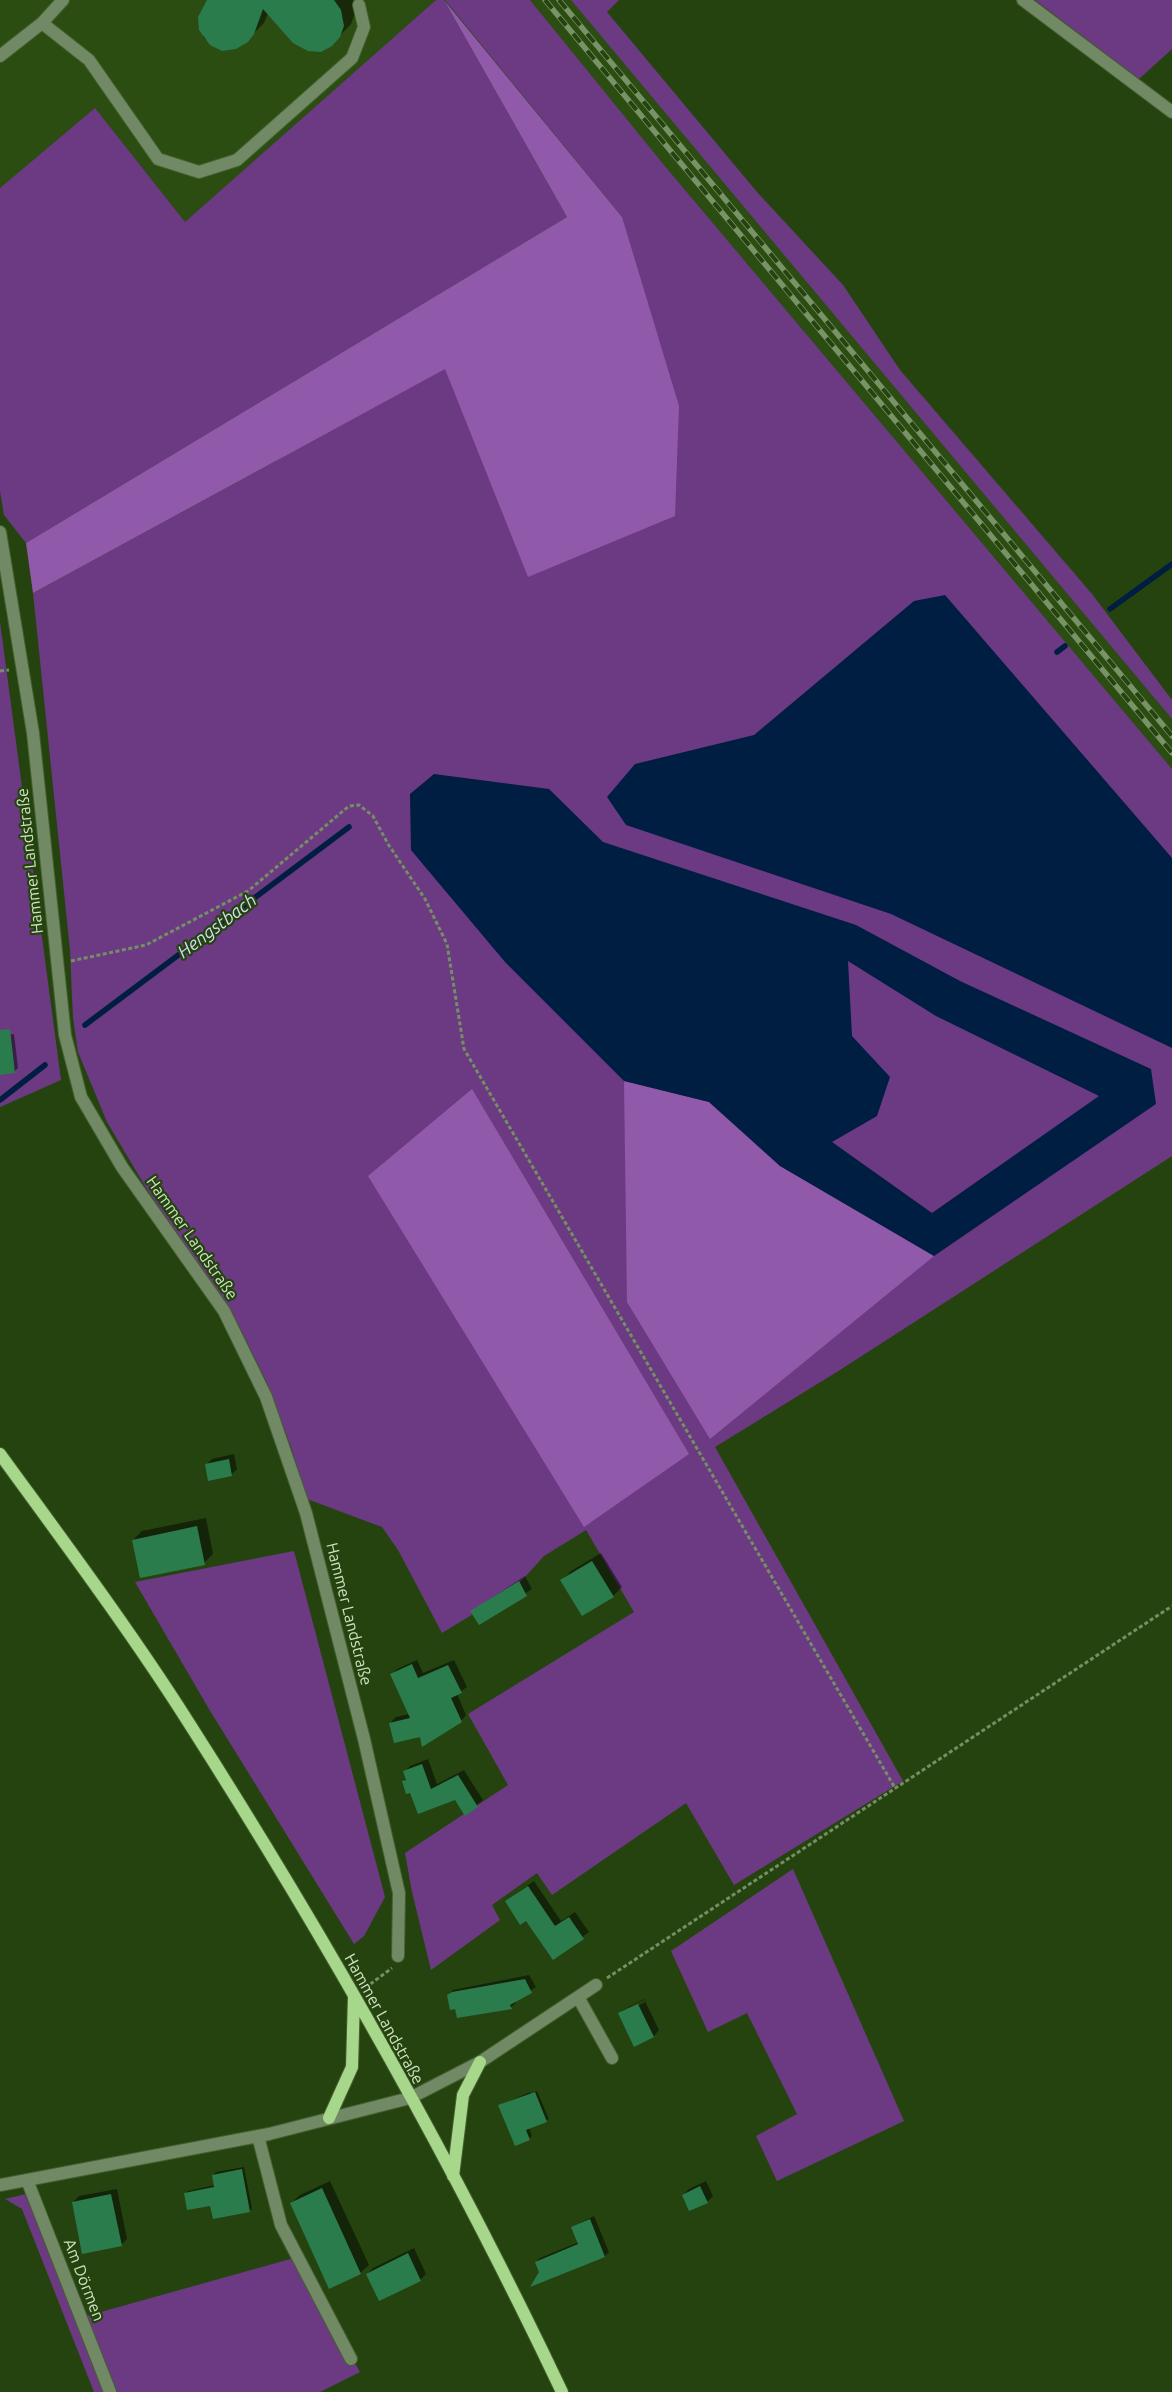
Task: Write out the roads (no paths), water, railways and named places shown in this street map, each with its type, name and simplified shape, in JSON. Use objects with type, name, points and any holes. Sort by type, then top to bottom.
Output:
[{"type":"main road","name":"Hammer Landstraße","points":[[0,1454],[93,1582],[186,1718],[354,1996],[453,2176],[562,2392]]},
{"type":"main road","points":[[329,2118],[352,2067],[354,1996]]},
{"type":"main road","points":[[453,2176],[463,2095],[480,2062]]},
{"type":"street","points":[[0,56],[42,24],[64,0]]},
{"type":"street","points":[[1023,0],[1172,112]]},
{"type":"street","points":[[42,24],[89,60],[158,159],[199,172],[236,160],[352,58],[364,27],[359,6]]},
{"type":"street","name":"Hammer Landstraße","points":[[0,532],[33,733],[65,1036],[81,1097],[122,1167],[224,1311],[266,1398],[306,1513],[364,1739],[399,1894],[398,1956]]},
{"type":"street","points":[[0,2185],[258,2136],[410,2098],[480,2062],[596,1985]]},
{"type":"street","points":[[578,1997],[612,2058]]},
{"type":"street","points":[[258,2136],[281,2225],[351,2359]]},
{"type":"street","name":"Am Dörmen","points":[[27,2180],[110,2392]]},
{"type":"water","points":[[945,595],[1172,858],[1172,1048],[891,914],[626,825],[607,797],[635,764],[754,735],[914,601]]},
{"type":"water","points":[[434,774],[549,789],[603,842],[856,925],[960,981],[1151,1069],[1156,1104],[934,1256],[780,1166],[709,1102],[624,1081],[505,962],[411,850],[410,794]],"holes":[[[848,961],[936,1016],[1099,1096],[932,1213],[832,1142],[877,1116],[890,1077],[852,1036]]]},
{"type":"waterway","name":"Hengstbach","points":[[1110,609],[1172,564]]},
{"type":"waterway","name":"Hengstbach","points":[[1057,652],[1065,646]]},
{"type":"waterway","name":"Hengstbach","points":[[85,1025],[349,827]]},
{"type":"waterway","name":"Hengstbach","points":[[0,1100],[45,1065]]},
{"type":"railway","points":[[545,0],[1172,753]]},
{"type":"railway","points":[[559,0],[1172,736]]}]
